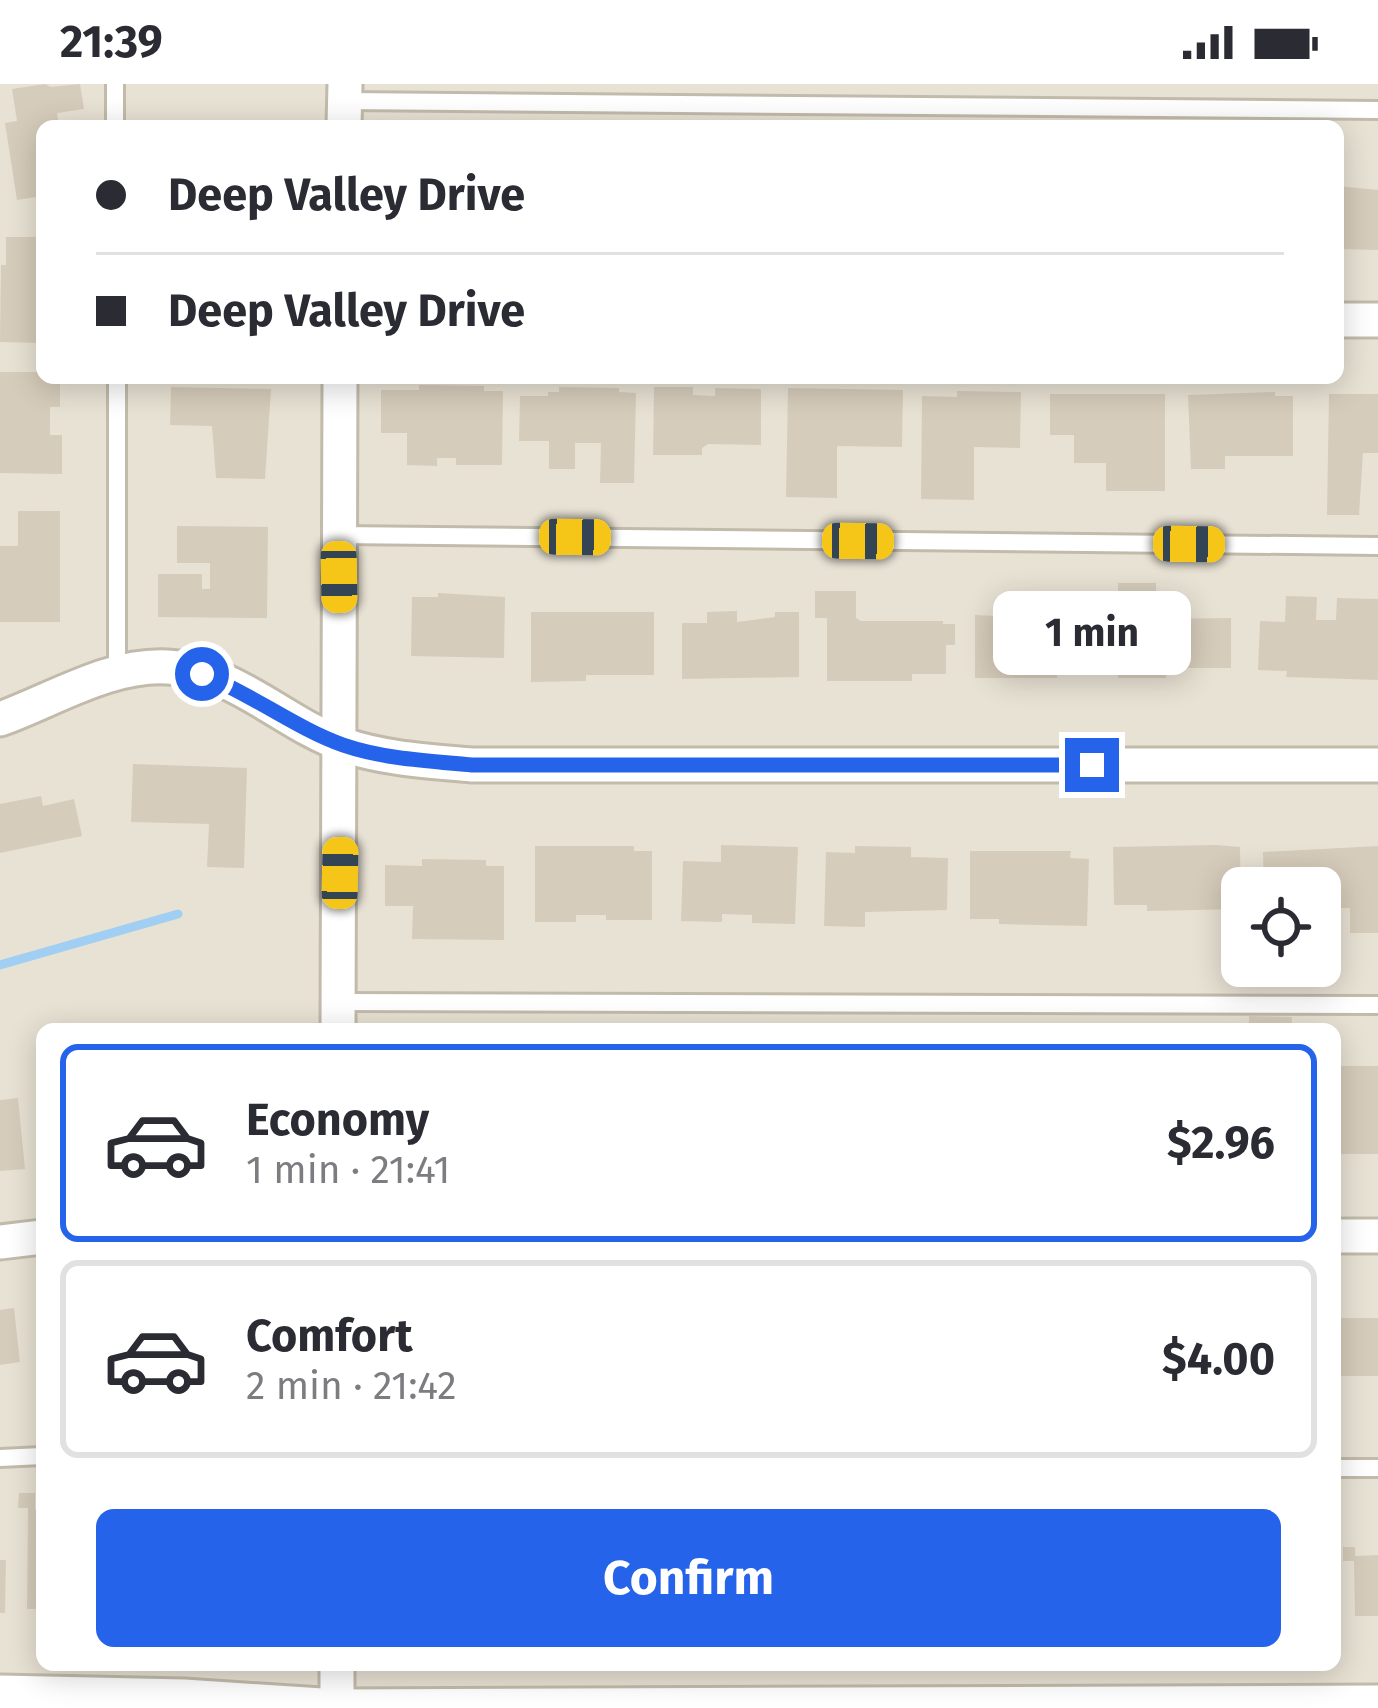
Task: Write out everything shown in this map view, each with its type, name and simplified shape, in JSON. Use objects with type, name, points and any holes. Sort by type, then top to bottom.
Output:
[{"type":"street","points":[[1344,320],[1378,320]]},
{"type":"street","points":[[338,1016],[340,384]]},
{"type":"street","points":[[0,719],[117,673],[169,666],[236,687],[341,745],[398,758],[472,765],[1378,765]]},
{"type":"street","points":[[1341,1236],[1378,1236]]},
{"type":"street","points":[[0,1242],[36,1239]]},
{"type":"street","points":[[337,1671],[337,1707]]},
{"type":"street","points":[[0,1692],[184,1696],[337,1707],[1378,1702]]},
{"type":"lane","points":[[115,84],[115,120]]},
{"type":"lane","points":[[344,104],[1378,110]]},
{"type":"lane","points":[[117,384],[117,673]]},
{"type":"lane","points":[[338,535],[1378,546]]},
{"type":"lane","points":[[338,1016],[1378,1005]]},
{"type":"lane","points":[[0,1458],[36,1456]]},
{"type":"lane","points":[[1341,1468],[1378,1468]]},
{"type":"shaded area","points":[[0,84],[1378,84],[1378,1708],[0,1708]]},
{"type":"building","points":[[80,84],[84,109],[57,113],[58,120],[36,120],[36,197],[17,200],[5,123],[17,121],[12,89]]},
{"type":"building","points":[[1344,187],[1378,190],[1378,250],[1344,249]]},
{"type":"building","points":[[6,237],[36,237],[36,343],[0,342],[1,265],[6,265]]},
{"type":"building","points":[[0,372],[36,372],[36,384],[60,384],[60,407],[50,407],[50,435],[62,435],[62,474],[0,473]]},
{"type":"building","points":[[419,385],[484,386],[484,391],[503,391],[502,465],[456,465],[456,458],[437,458],[437,466],[407,465],[407,433],[381,433],[381,390],[419,390]]},
{"type":"building","points":[[171,387],[271,389],[265,479],[216,478],[212,426],[170,425]]},
{"type":"building","points":[[559,387],[619,388],[619,392],[636,393],[634,483],[600,483],[601,443],[575,443],[575,469],[549,469],[549,441],[519,441],[520,396],[548,396],[548,392],[559,392]]},
{"type":"building","points":[[654,387],[693,387],[693,395],[715,396],[715,388],[761,389],[761,445],[708,444],[702,455],[653,455]]},
{"type":"building","points":[[788,388],[903,390],[902,447],[837,446],[837,498],[786,497]]},
{"type":"building","points":[[957,391],[1021,392],[1020,448],[974,447],[974,500],[921,499],[922,396],[957,397]]},
{"type":"building","points":[[1275,392],[1275,396],[1293,396],[1293,456],[1225,456],[1225,469],[1191,469],[1188,395]]},
{"type":"building","points":[[1050,394],[1165,394],[1165,491],[1106,491],[1106,463],[1074,463],[1074,435],[1050,435]]},
{"type":"building","points":[[1329,394],[1378,394],[1378,453],[1363,453],[1359,515],[1327,515]]},
{"type":"building","points":[[18,511],[60,511],[60,622],[0,622],[0,546],[18,546]]},
{"type":"building","points":[[177,526],[268,527],[267,618],[158,617],[158,574],[202,574],[202,589],[210,589],[210,563],[177,563]]},
{"type":"building","points":[[1118,583],[1156,583],[1156,619],[1231,618],[1231,668],[1166,668],[1166,678],[1118,678]]},
{"type":"building","points":[[815,591],[856,591],[856,618],[861,621],[955,624],[955,645],[946,645],[946,674],[912,674],[912,681],[827,681],[827,618],[815,618]]},
{"type":"building","points":[[438,593],[505,597],[504,658],[411,656],[412,597],[438,597]]},
{"type":"building","points":[[1286,596],[1317,597],[1316,620],[1336,620],[1337,598],[1378,599],[1378,680],[1286,677],[1287,671],[1258,670],[1260,621],[1285,622]]},
{"type":"building","points":[[737,611],[737,622],[775,617],[775,612],[799,612],[799,677],[682,679],[682,623],[707,623],[707,612]]},
{"type":"building","points":[[531,612],[654,612],[654,675],[586,675],[586,681],[531,682]]},
{"type":"building","points":[[975,615],[1088,620],[1088,674],[975,678]]},
{"type":"building","points":[[133,764],[247,768],[244,868],[207,867],[209,824],[131,822]]},
{"type":"building","points":[[41,796],[43,806],[74,799],[82,836],[0,853],[0,804]]},
{"type":"building","points":[[721,845],[798,847],[795,924],[752,923],[752,915],[722,914],[722,922],[681,921],[683,861],[721,862]]},
{"type":"building","points":[[535,846],[634,846],[634,851],[652,851],[652,920],[576,915],[576,922],[535,922]]},
{"type":"building","points":[[855,846],[911,847],[911,857],[948,858],[947,910],[865,912],[865,927],[824,926],[826,852],[855,853]]},
{"type":"building","points":[[1378,846],[1378,933],[1350,933],[1350,908],[1341,908],[1341,867],[1263,867],[1263,852]]},
{"type":"building","points":[[1113,847],[1240,847],[1240,867],[1221,867],[1221,909],[1147,911],[1147,905],[1114,905]]},
{"type":"building","points":[[970,851],[1071,851],[1070,858],[1089,859],[1087,926],[970,919]]},
{"type":"building","points":[[422,859],[486,860],[486,866],[504,866],[504,940],[412,939],[413,906],[385,906],[385,865],[422,866]]},
{"type":"building","points":[[1249,1016],[1292,1017],[1292,1023],[1249,1023]]},
{"type":"building","points":[[1341,1066],[1378,1066],[1378,1154],[1341,1154]]},
{"type":"building","points":[[18,1098],[25,1169],[0,1171],[0,1100]]},
{"type":"building","points":[[14,1308],[20,1362],[0,1365],[0,1310]]},
{"type":"building","points":[[1341,1318],[1378,1318],[1378,1376],[1341,1376]]},
{"type":"building","points":[[19,1493],[35,1493],[36,1609],[27,1609],[28,1508],[18,1508]]},
{"type":"building","points":[[1343,1547],[1355,1547],[1355,1556],[1378,1555],[1378,1616],[1355,1616],[1354,1561],[1343,1561]]},
{"type":"building","points":[[0,1560],[6,1560],[5,1613],[0,1613]]},
{"type":"waterway","points":[[0,965],[178,914]]},
{"type":"route","points":[[202,674],[236,687],[341,745],[398,758],[472,765],[1092,765]]}]
